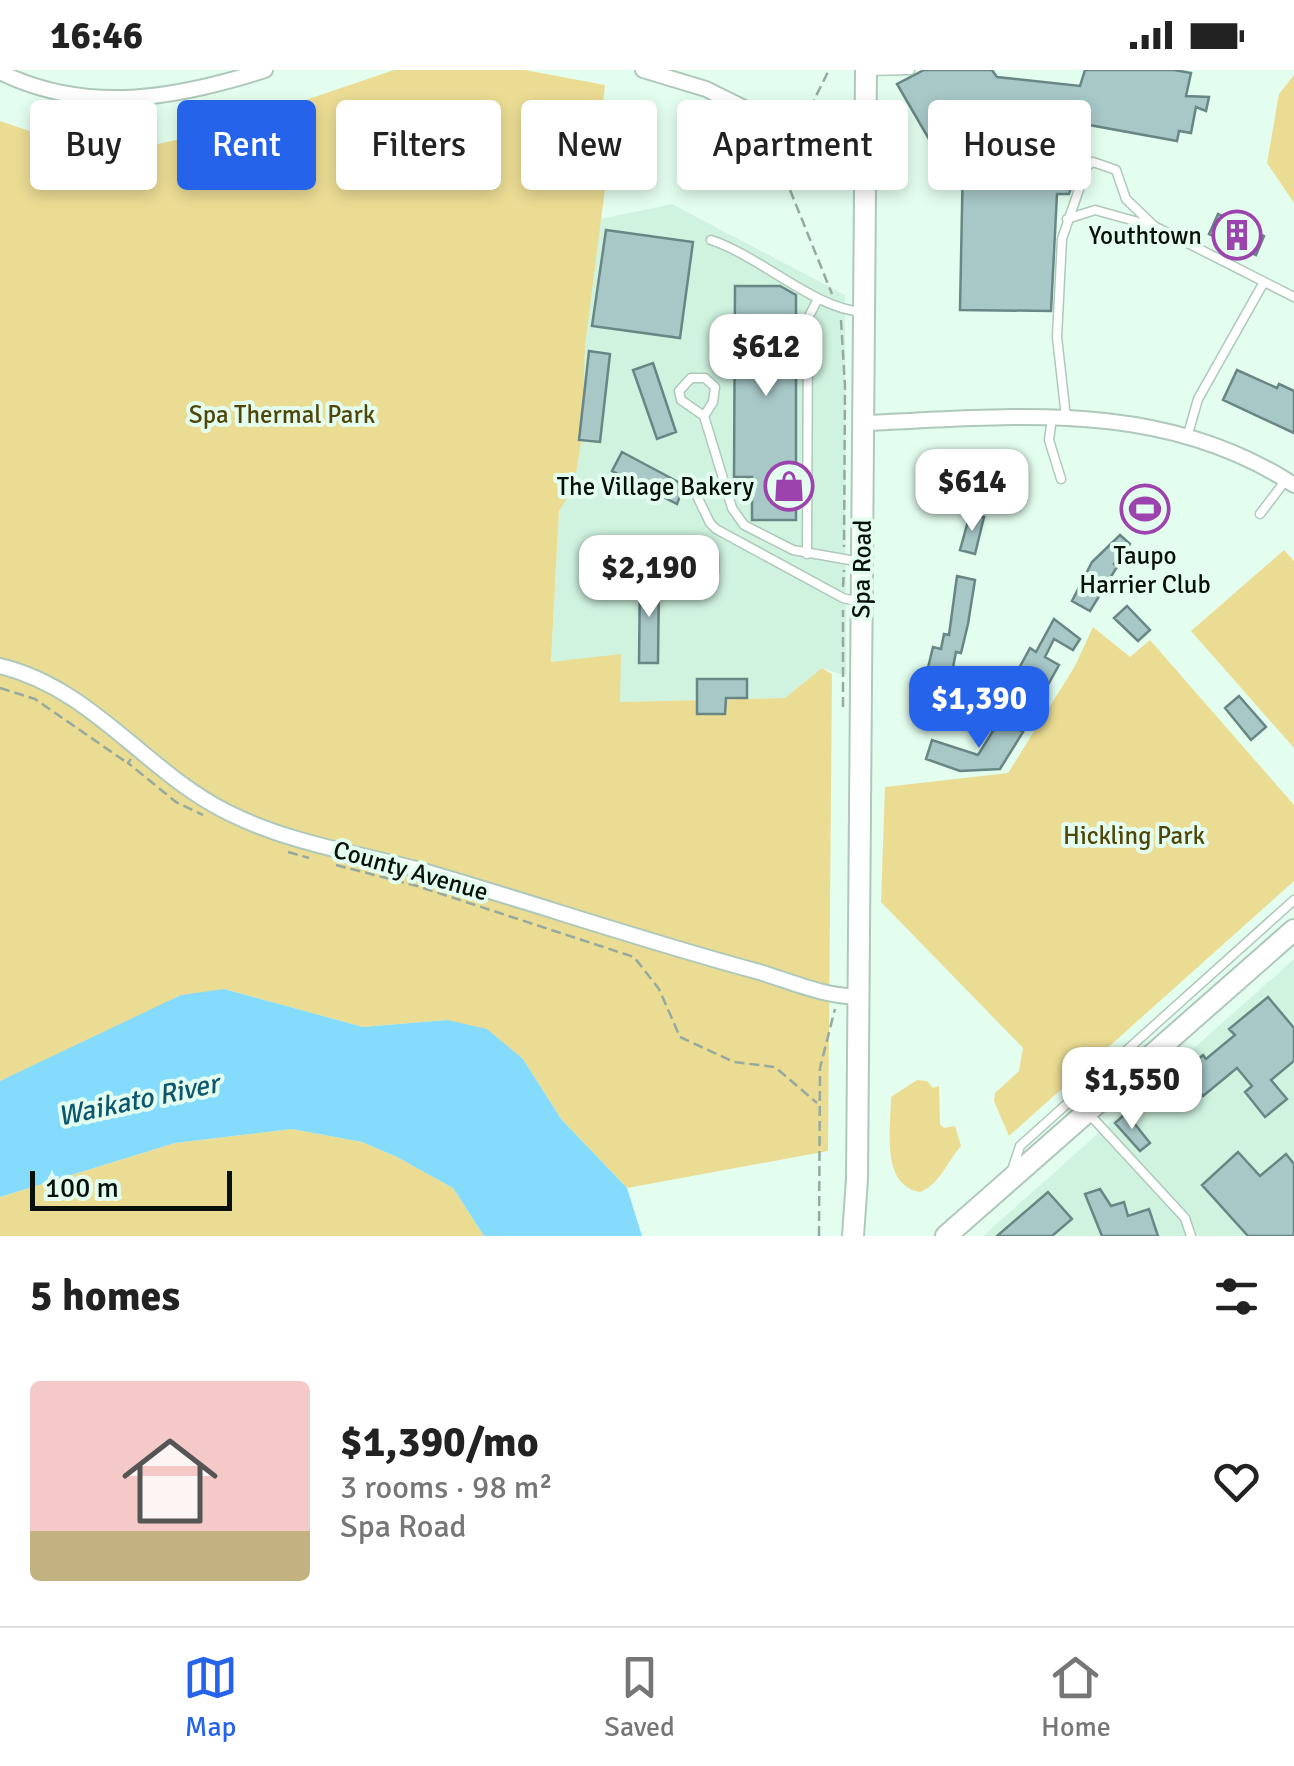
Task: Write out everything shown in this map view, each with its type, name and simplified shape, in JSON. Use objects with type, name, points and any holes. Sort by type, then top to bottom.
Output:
[{"type":"main road","name":"Spa Road","points":[[865,100],[866,70]]},
{"type":"main road","name":"Spa Road","points":[[855,1232],[864,190]]},
{"type":"main road","points":[[946,1236],[1292,936]]},
{"type":"street","points":[[0,72],[43,89],[113,100],[174,94],[265,70]]},
{"type":"street","points":[[643,70],[729,100]]},
{"type":"street","points":[[863,422],[1059,418],[1136,422],[1188,434],[1236,453],[1290,483]]},
{"type":"street","name":"County Avenue","points":[[0,666],[55,686],[185,786],[228,813],[292,838],[423,871],[662,946],[859,996]]},
{"type":"lane","points":[[866,70],[910,70]]},
{"type":"lane","points":[[1061,479],[1050,440],[1059,418],[1056,337],[1062,239],[1088,166],[1101,162],[1116,170],[1126,199],[1154,226]]},
{"type":"lane","points":[[1066,219],[1096,210],[1154,226],[1294,296]]},
{"type":"lane","points":[[711,240],[732,248],[839,311],[864,312]]},
{"type":"lane","points":[[1188,434],[1198,399],[1264,282]]},
{"type":"lane","points":[[807,554],[808,318],[818,299]]},
{"type":"lane","points":[[704,416],[714,387],[704,378],[691,378],[679,391],[681,400],[704,416],[732,508],[740,520],[807,554],[861,562]]},
{"type":"lane","points":[[1260,514],[1290,483]]},
{"type":"lane","points":[[691,484],[716,529],[843,598],[860,602]]},
{"type":"lane","points":[[1010,1180],[1020,1146],[1294,900]]},
{"type":"lane","points":[[1086,1112],[1185,1218],[1191,1236]]},
{"type":"path","points":[[814,100],[829,70]]},
{"type":"path","points":[[0,688],[35,699],[94,736],[176,802],[205,816]]},
{"type":"path","points":[[128,763],[139,748]]},
{"type":"path","points":[[278,848],[310,858]]},
{"type":"path","points":[[328,863],[417,886],[634,957],[659,989],[680,1037],[734,1062],[774,1067],[818,1104]]},
{"type":"path","points":[[819,1236],[820,1068],[837,1002]]},
{"type":"shaded area","points":[[672,204],[845,295],[846,676],[822,668],[785,698],[619,702],[551,663],[563,442],[591,221]]},
{"type":"shaded area","points":[[1294,959],[1294,1236],[983,1236]]},
{"type":"green space","name":"Spa Thermal Park","points":[[394,70],[525,70],[605,85],[603,100],[521,100],[521,190],[605,190],[585,346],[582,436],[574,487],[559,511],[551,662],[621,654],[620,702],[785,698],[822,668],[832,674],[828,1151],[627,1188],[561,1119],[523,1059],[447,1020],[363,1027],[224,989],[0,1081],[0,121],[30,131],[30,190],[157,190],[157,144],[177,140],[177,190],[316,190],[316,100],[305,100]]},
{"type":"green space","points":[[1294,75],[1294,203],[1267,163],[1279,94]]},
{"type":"green space","points":[[1284,550],[1294,561],[1294,748],[1191,631]]},
{"type":"green space","name":"Hickling Park","points":[[1093,627],[1130,657],[1150,640],[1294,805],[1294,881],[1009,1136],[994,1101],[995,1093],[1019,1071],[1023,1048],[881,902],[885,787],[1008,773],[1075,666]]},
{"type":"green space","points":[[917,1080],[927,1081],[933,1088],[939,1086],[940,1124],[944,1128],[955,1126],[961,1146],[938,1178],[920,1192],[899,1179],[890,1154],[891,1097]]},
{"type":"green space","points":[[292,1129],[362,1142],[453,1188],[484,1236],[0,1236],[0,1197],[175,1143]]},
{"type":"water","name":"Waikato River","points":[[224,989],[363,1027],[447,1020],[487,1029],[523,1059],[561,1119],[627,1188],[642,1236],[484,1236],[453,1188],[362,1142],[292,1129],[175,1143],[0,1197],[0,1081],[181,995]]},
{"type":"building","points":[[924,70],[992,70],[997,77],[1080,86],[1085,70],[1174,70],[1191,73],[1186,96],[1209,97],[1206,111],[1196,107],[1191,133],[1179,131],[1177,141],[1091,125],[1091,100],[928,100],[928,137],[897,84]]},
{"type":"building","points":[[962,190],[1070,190],[1069,194],[1057,194],[1051,311],[960,310]]},
{"type":"building","name":"Youthtown","points":[[1218,214],[1264,236],[1256,255],[1209,234]]},
{"type":"building","points":[[606,230],[693,242],[680,338],[592,326]]},
{"type":"building","points":[[735,286],[780,286],[796,295],[796,520],[752,520],[752,477],[734,477]]},
{"type":"building","points":[[589,351],[610,354],[600,442],[579,440]]},
{"type":"building","points":[[653,363],[676,432],[657,439],[633,370]]},
{"type":"building","points":[[1237,370],[1277,388],[1279,384],[1294,391],[1294,433],[1223,400]]},
{"type":"building","points":[[622,452],[684,485],[677,504],[612,471]]},
{"type":"building","points":[[970,514],[984,517],[975,554],[960,550]]},
{"type":"building","points":[[1120,535],[1130,544],[1114,564],[1117,567],[1090,611],[1072,601],[1092,562]]},
{"type":"building","points":[[681,555],[718,556],[718,572],[680,572]]},
{"type":"building","points":[[640,576],[659,576],[658,663],[639,663]]},
{"type":"building","points":[[957,576],[975,580],[961,653],[956,652],[948,693],[941,692],[936,713],[918,709],[933,647],[941,649],[944,634],[949,635]]},
{"type":"building","points":[[1127,606],[1150,630],[1138,641],[1114,618]]},
{"type":"building","points":[[1054,619],[1080,639],[1073,650],[1054,639],[1045,657],[1059,665],[1039,701],[1010,685],[1030,648],[1036,652]]},
{"type":"building","points":[[697,679],[747,679],[747,698],[726,698],[725,714],[697,714]]},
{"type":"building","points":[[1239,696],[1266,727],[1251,740],[1225,708]]},
{"type":"building","points":[[1001,718],[1023,732],[1000,769],[960,771],[926,759],[932,740],[978,755]]},
{"type":"building","points":[[1268,997],[1294,1028],[1294,1061],[1271,1080],[1287,1099],[1265,1117],[1245,1092],[1252,1086],[1237,1068],[1203,1096],[1183,1072],[1235,1035],[1229,1029]]},
{"type":"building","points":[[1126,1113],[1150,1143],[1140,1151],[1115,1123]]},
{"type":"building","points":[[1238,1152],[1260,1176],[1286,1154],[1294,1164],[1294,1236],[1248,1236],[1202,1185]]},
{"type":"building","points":[[1100,1189],[1111,1206],[1124,1202],[1128,1216],[1149,1209],[1158,1236],[1102,1236],[1085,1194]]},
{"type":"building","points":[[1048,1192],[1072,1219],[1052,1236],[997,1236]]},
{"type":"place","name":"Youthtown","points":[[1237,235]]},
{"type":"place","name":"The Village Bakery","points":[[789,486]]},
{"type":"place","name":"Taupo Harrier Club","points":[[1145,509]]}]
